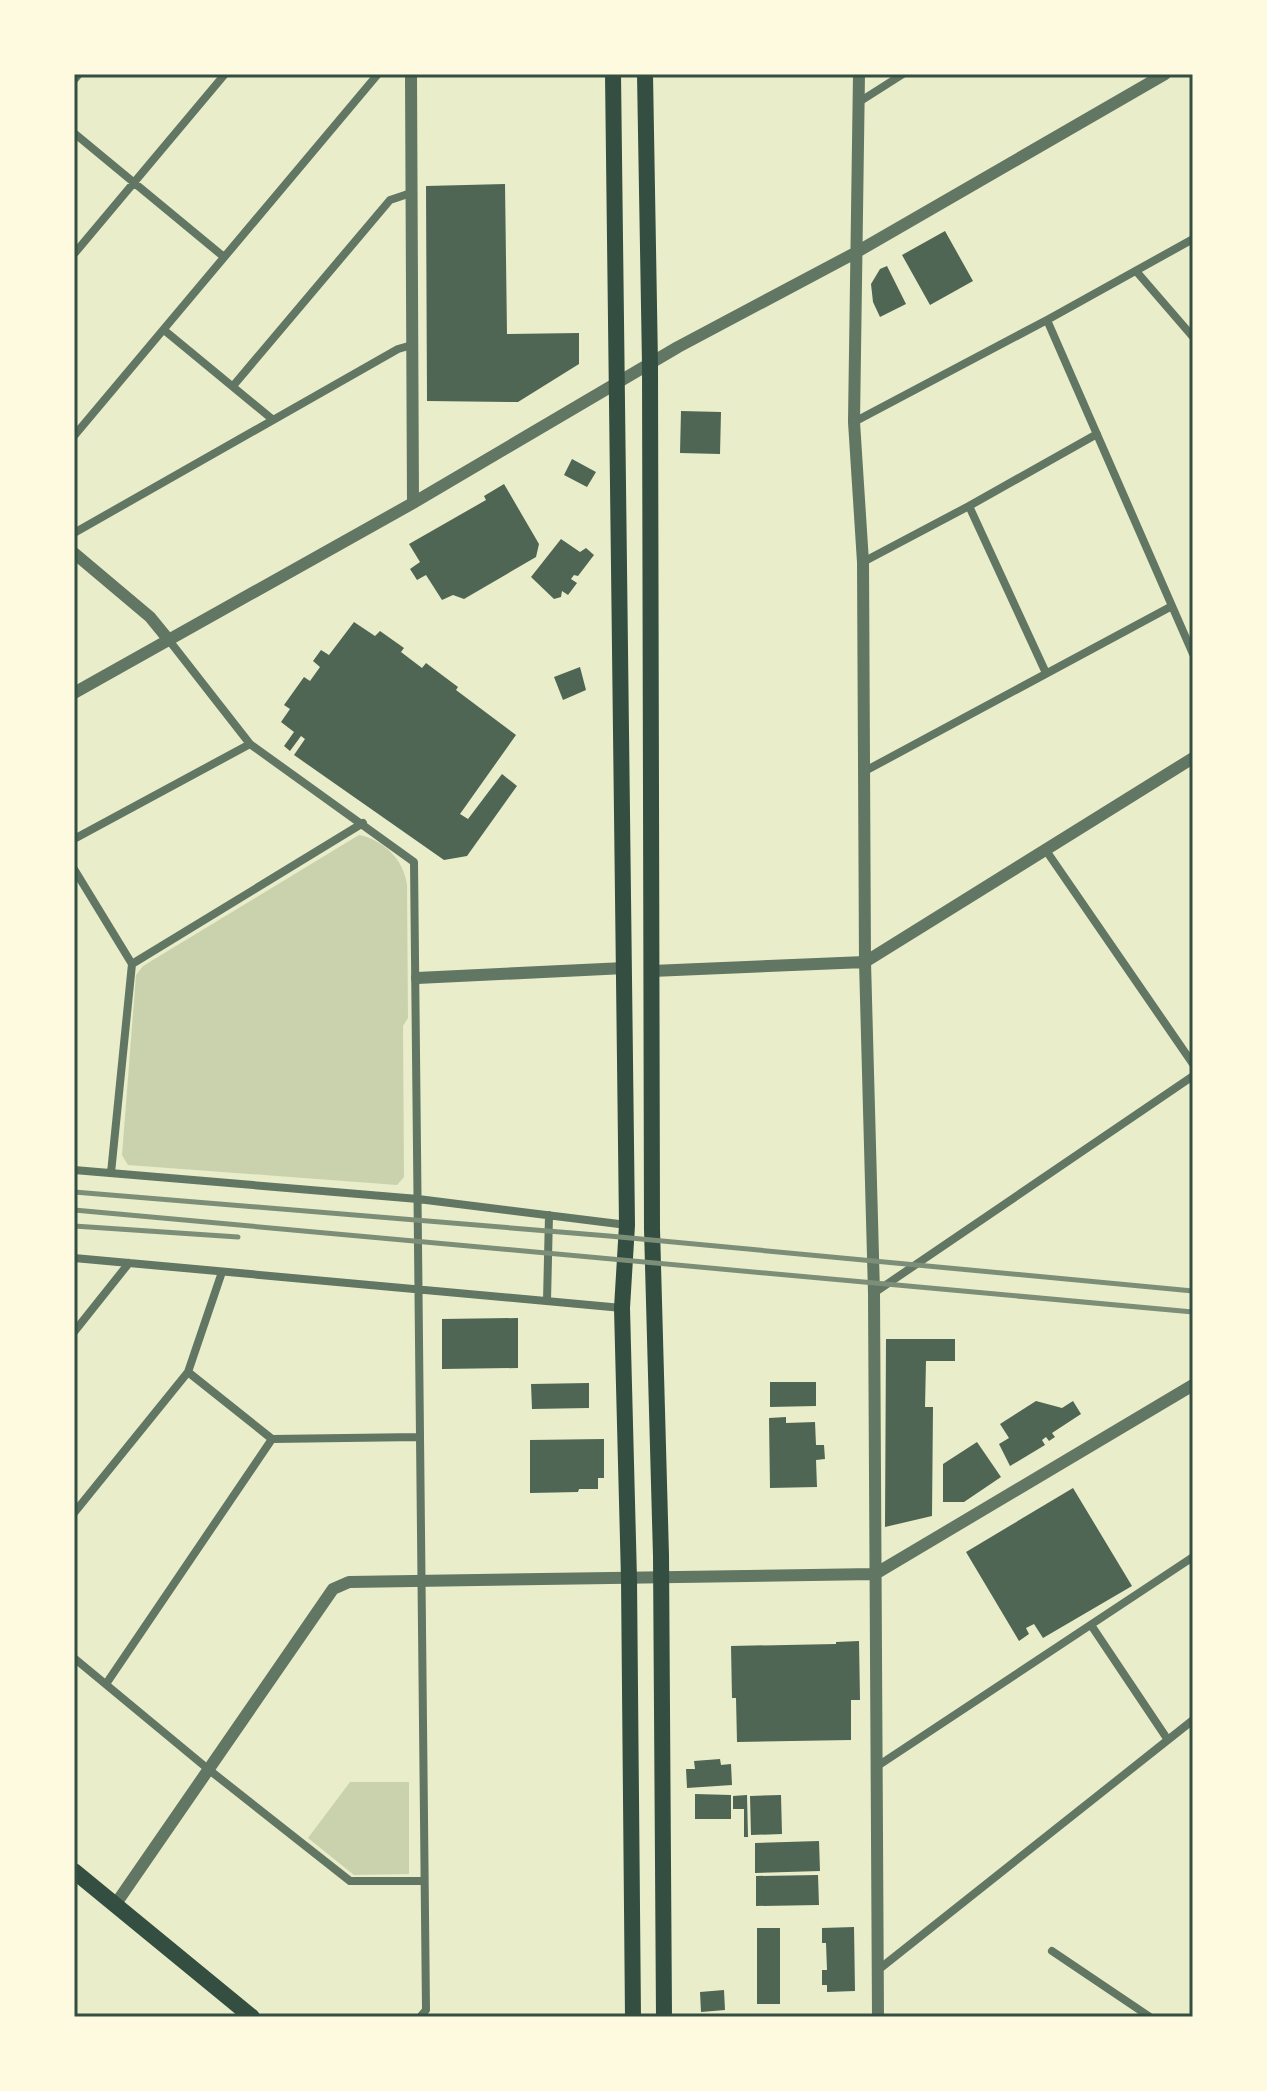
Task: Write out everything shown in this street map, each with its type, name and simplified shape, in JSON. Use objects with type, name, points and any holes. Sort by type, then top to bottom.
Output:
[{"type":"main road","points":[[613,74],[627,1225],[622,1308],[629,1579],[633,2017]]},
{"type":"main road","points":[[645,74],[650,364],[652,1229],[661,1579],[664,2017]]},
{"type":"main road","points":[[74,1871],[252,2017]]},
{"type":"street","points":[[74,80],[79,74]]},
{"type":"street","points":[[74,254],[225,74]]},
{"type":"street","points":[[74,436],[378,74]]},
{"type":"street","points":[[411,74],[413,503]]},
{"type":"street","points":[[859,74],[854,422],[863,562],[865,962],[874,1293],[878,2017]]},
{"type":"street","points":[[859,102],[903,74]]},
{"type":"street","points":[[74,693],[413,503],[650,364],[855,253],[1165,74]]},
{"type":"street","points":[[74,133],[224,257]]},
{"type":"street","points":[[233,386],[390,200],[411,193]]},
{"type":"street","points":[[854,422],[1193,239]]},
{"type":"street","points":[[1136,271],[1193,337]]},
{"type":"street","points":[[1047,320],[1193,654]]},
{"type":"street","points":[[164,330],[272,419]]},
{"type":"street","points":[[74,533],[272,419],[398,349],[412,345]]},
{"type":"street","points":[[863,562],[1097,434]]},
{"type":"street","points":[[969,506],[1046,673]]},
{"type":"street","points":[[74,553],[150,617],[250,744],[414,862],[426,2010],[420,2017]]},
{"type":"street","points":[[865,771],[1172,606]]},
{"type":"street","points":[[74,839],[250,744]]},
{"type":"street","points":[[652,971],[865,962],[1193,758]]},
{"type":"street","points":[[132,964],[363,823]]},
{"type":"street","points":[[1045,849],[1193,1064]]},
{"type":"street","points":[[74,869],[132,964],[111,1173]]},
{"type":"street","points":[[417,978],[625,968]]},
{"type":"street","points":[[874,1293],[1193,1076]]},
{"type":"street","points":[[74,1170],[418,1199],[627,1225]]},
{"type":"street","points":[[547,1301],[549,1215]]},
{"type":"street","points":[[74,1258],[622,1308]]},
{"type":"street","points":[[74,1332],[129,1263]]},
{"type":"street","points":[[74,1513],[188,1372],[222,1272]]},
{"type":"street","points":[[188,1372],[272,1439],[419,1437]]},
{"type":"street","points":[[115,1905],[333,1589],[349,1582],[875,1574],[1193,1385]]},
{"type":"street","points":[[106,1684],[272,1439]]},
{"type":"street","points":[[876,1767],[1193,1557]]},
{"type":"street","points":[[1091,1625],[1168,1740]]},
{"type":"street","points":[[74,1658],[350,1881],[424,1881]]},
{"type":"street","points":[[878,1970],[1193,1720]]},
{"type":"street","points":[[1052,1951],[1150,2017]]},
{"type":"green space","points":[[359,835],[377,841],[391,852],[402,867],[407,885],[408,1018],[403,1026],[404,1177],[397,1185],[128,1165],[122,1155],[136,975],[143,966]]},
{"type":"green space","points":[[350,1782],[409,1782],[409,1874],[354,1875],[308,1838]]},
{"type":"building","points":[[505,184],[507,334],[579,333],[579,364],[518,402],[427,401],[426,186]]},
{"type":"building","points":[[945,231],[973,281],[930,305],[902,255]]},
{"type":"building","points":[[887,266],[906,304],[880,317],[873,302],[871,284],[880,269]]},
{"type":"building","points":[[681,411],[721,412],[720,454],[680,453]]},
{"type":"building","points":[[572,459],[596,472],[587,487],[564,475]]},
{"type":"building","points":[[504,484],[539,544],[536,557],[464,599],[453,595],[442,600],[426,575],[417,580],[410,569],[420,562],[409,544],[486,500],[484,496]]},
{"type":"building","points":[[561,539],[580,552],[586,548],[594,555],[578,576],[574,575],[571,579],[577,583],[568,595],[562,591],[561,597],[554,599],[531,577]]},
{"type":"building","points":[[354,622],[375,636],[380,631],[404,648],[401,652],[422,668],[426,663],[516,735],[460,814],[468,819],[502,774],[517,786],[467,856],[444,860],[294,755],[305,739],[301,736],[290,751],[284,746],[294,732],[281,722],[290,709],[284,705],[304,677],[310,681],[320,667],[313,661],[321,650],[329,655]]},
{"type":"building","points":[[580,667],[586,690],[563,700],[554,677]]},
{"type":"building","points":[[518,1318],[518,1368],[442,1369],[442,1319]]},
{"type":"building","points":[[886,1339],[955,1339],[955,1361],[926,1361],[925,1407],[933,1407],[932,1516],[885,1527]]},
{"type":"building","points":[[770,1382],[816,1382],[816,1406],[770,1407]]},
{"type":"building","points":[[589,1383],[589,1408],[532,1409],[531,1384]]},
{"type":"building","points":[[1036,1401],[1062,1408],[1073,1401],[1081,1414],[1052,1433],[1055,1437],[1049,1441],[1046,1437],[1042,1440],[1045,1445],[1010,1466],[999,1444],[1009,1438],[1000,1424]]},
{"type":"building","points":[[786,1417],[786,1423],[815,1422],[816,1445],[824,1445],[825,1459],[816,1460],[817,1487],[770,1488],[769,1418]]},
{"type":"building","points":[[604,1439],[604,1478],[598,1478],[598,1489],[530,1493],[530,1440]]},
{"type":"building","points":[[977,1442],[1001,1477],[964,1502],[943,1502],[943,1464]]},
{"type":"building","points":[[1073,1488],[1132,1586],[1043,1638],[1034,1624],[1026,1628],[1029,1634],[1019,1641],[966,1552]]},
{"type":"building","points":[[859,1641],[860,1700],[851,1700],[851,1740],[737,1742],[731,1646]]},
{"type":"building","points":[[720,1759],[721,1765],[731,1764],[732,1785],[687,1788],[686,1769],[695,1769],[694,1761]]},
{"type":"building","points":[[695,1794],[731,1795],[731,1819],[695,1819]]},
{"type":"building","points":[[747,1795],[748,1837],[744,1837],[744,1809],[733,1809],[733,1796]]},
{"type":"building","points":[[781,1795],[782,1834],[751,1835],[750,1796]]},
{"type":"building","points":[[819,1841],[820,1871],[755,1873],[755,1843]]},
{"type":"building","points":[[818,1875],[819,1905],[756,1906],[756,1876]]},
{"type":"building","points":[[854,1927],[855,1991],[827,1992],[827,1985],[822,1985],[822,1970],[827,1970],[822,1928]]},
{"type":"building","points":[[757,1928],[780,1928],[780,2004],[757,2004]]},
{"type":"building","points":[[724,1990],[725,2010],[701,2012],[700,1992]]},
{"type":"railway","points":[[74,1192],[609,1236],[1193,1291]]},
{"type":"railway","points":[[74,1210],[1193,1312]]},
{"type":"railway","points":[[74,1226],[238,1237]]}]
